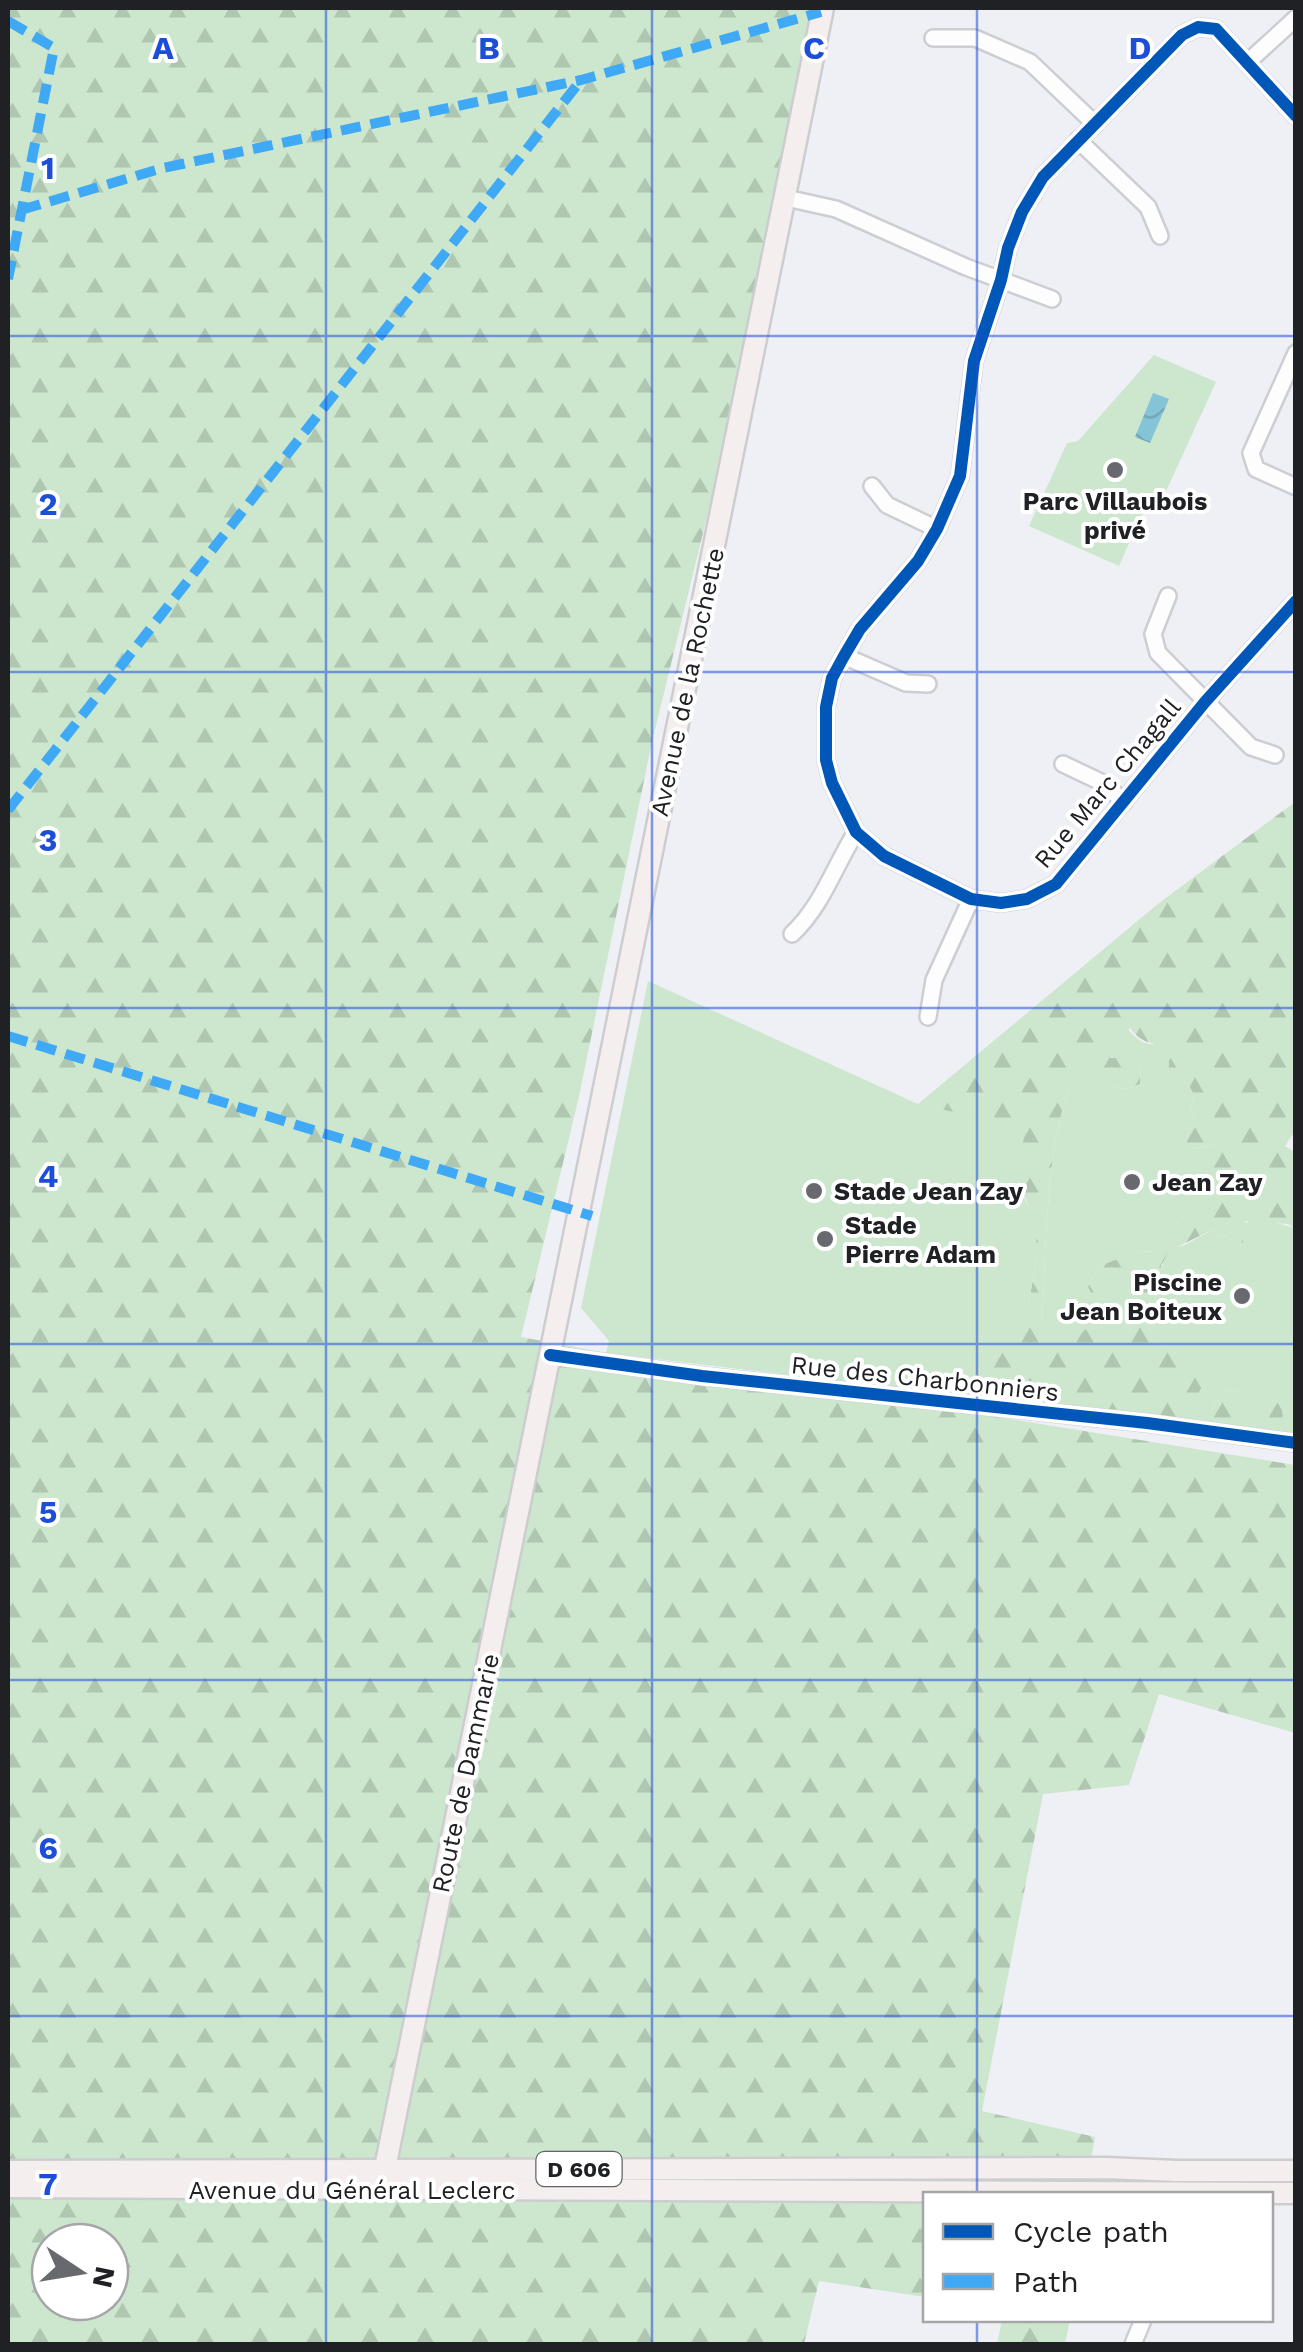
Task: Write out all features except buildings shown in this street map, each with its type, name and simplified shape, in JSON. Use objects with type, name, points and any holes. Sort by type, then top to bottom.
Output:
[{"type":"main road","name":"Avenue de la Rochette","points":[[550,1356],[822,8]]},
{"type":"main road","name":"Route de Dammarie","points":[[384,2190],[385,2168],[550,1356]]},
{"type":"main road","name":"Avenue du Général Leclerc","points":[[8,2171],[1150,2170]]},
{"type":"main road","name":"D 606","points":[[1150,2170],[1296,2171]]},
{"type":"main road","name":"Avenue du Général Leclerc","points":[[8,2187],[923,2192]]},
{"type":"street","points":[[1248,62],[1296,18]]},
{"type":"street","name":"Rue Marc Chagall","points":[[1296,116],[1216,29],[1189,29],[1042,177],[1008,248],[974,361],[960,476],[918,562],[860,628],[832,678],[824,735],[832,784],[856,832],[884,856],[971,900],[1001,903],[1027,899],[1056,884],[1205,702],[1296,600]]},
{"type":"street","points":[[933,38],[975,38],[1030,62],[1094,124]]},
{"type":"street","points":[[1078,140],[1148,207],[1160,236]]},
{"type":"street","points":[[786,198],[836,209],[1052,299]]},
{"type":"street","points":[[1296,353],[1251,454],[1256,469],[1296,487]]},
{"type":"street","points":[[872,486],[887,504],[937,529]]},
{"type":"street","points":[[1168,596],[1153,634],[1158,652],[1252,747],[1274,755]]},
{"type":"street","points":[[844,656],[906,683],[928,684]]},
{"type":"street","points":[[1063,764],[1103,783],[1124,802]]},
{"type":"street","points":[[792,934],[813,915],[856,832]]},
{"type":"street","points":[[928,1018],[934,980],[971,900]]},
{"type":"street","name":"Rue des Charbonniers","points":[[550,1356],[1296,1443]]},
{"type":"street","points":[[1149,2192],[1150,2170]]},
{"type":"street","points":[[1178,2192],[1186,2171]]},
{"type":"green space","points":[[8,8],[831,8],[652,742],[578,1101],[521,1337],[1295,1465],[1295,1733],[1159,1694],[1129,1785],[1043,1794],[982,2111],[1095,2137],[1087,2183],[923,2192],[923,2297],[819,2281],[804,2344],[8,2344]]},
{"type":"green space","name":"Parc Villaubois privé","points":[[1154,355],[1216,382],[1162,500],[1149,498],[1119,566],[1029,526],[1067,443],[1078,441]]},
{"type":"green space","points":[[1295,802],[1296,1129],[1285,1146],[1295,1152],[1295,1228],[1246,1221],[1243,1246],[1222,1234],[1216,1237],[1212,1230],[1175,1248],[1161,1265],[1154,1284],[1157,1310],[1148,1326],[1148,1337],[1204,1369],[1212,1410],[1221,1391],[1233,1390],[1282,1403],[1279,1423],[1295,1436],[947,1394],[1005,1349],[1029,1303],[1037,1253],[1027,1202],[1018,1181],[918,1104],[1159,903]],"holes":[[[1130,1028],[1152,1043],[1180,1045],[1169,1060],[1168,1071],[1188,1084],[1194,1095],[1191,1108],[1195,1121],[1186,1145],[1192,1149],[1213,1145],[1202,1200],[1188,1207],[1157,1252],[1138,1251],[1099,1266],[1088,1286],[1042,1321],[1050,1188],[1061,1117],[1082,1069],[1121,1088],[1140,1084],[1137,1063],[1110,1058]]]},
{"type":"green space","name":"Stade Jean Zay","points":[[648,981],[918,1104],[1025,1128],[1018,1181],[1036,1228],[1037,1253],[1021,1328],[1005,1349],[947,1394],[606,1353],[609,1341],[581,1308]]},
{"type":"green space","name":"Jean Zay","points":[[1113,1020],[1144,1043],[1177,1038],[1180,1045],[1169,1060],[1168,1070],[1188,1084],[1194,1095],[1191,1108],[1195,1121],[1186,1145],[1193,1149],[1214,1145],[1206,1178],[1218,1186],[1220,1196],[1188,1207],[1157,1252],[1138,1251],[1099,1266],[1088,1286],[1098,1308],[1088,1326],[1072,1339],[1055,1339],[1044,1336],[1042,1321],[1047,1227],[1054,1151],[1070,1089],[1082,1069],[1121,1088],[1140,1084],[1137,1063],[1095,1053],[1099,1034]]},
{"type":"green space","name":"Jean Zay","points":[[1251,1216],[1295,1228],[1295,1436],[1269,1433],[1283,1416],[1281,1403],[1233,1390],[1221,1391],[1212,1410],[1204,1411],[1198,1394],[1205,1381],[1204,1369],[1148,1337],[1148,1326],[1157,1310],[1154,1284],[1169,1249],[1212,1230],[1217,1237],[1222,1234],[1243,1246],[1244,1227]]},
{"type":"green space","points":[[1002,2322],[1070,2322],[1065,2344],[997,2344]]},
{"type":"water","points":[[1153,393],[1169,399],[1150,443],[1135,437]]},
{"type":"marked path","points":[[21,210],[163,168],[581,80],[821,12]]},
{"type":"marked path","points":[[8,21],[54,48],[8,279]]},
{"type":"marked path","points":[[8,810],[581,80]]},
{"type":"marked path","points":[[8,1036],[592,1216]]},
{"type":"cycle path","points":[[1296,116],[1216,29],[1198,27],[1182,35],[1043,177],[1022,212],[1008,248],[974,361],[960,476],[918,561],[860,629],[832,678],[826,707],[826,760],[832,783],[856,832],[884,856],[971,899],[1001,903],[1027,899],[1056,884],[1205,702],[1296,601]]},
{"type":"cycle path","points":[[550,1355],[702,1376],[1147,1423],[1296,1443]]},
{"type":"place","name":"Parc Villaubois privé","points":[[1115,470]]},
{"type":"place","name":"Jean Zay","points":[[1132,1182]]},
{"type":"place","name":"Stade Jean Zay","points":[[814,1191]]},
{"type":"place","name":"Stade Pierre Adam","points":[[825,1239]]},
{"type":"place","name":"Piscine Jean Boiteux","points":[[1242,1296]]}]
